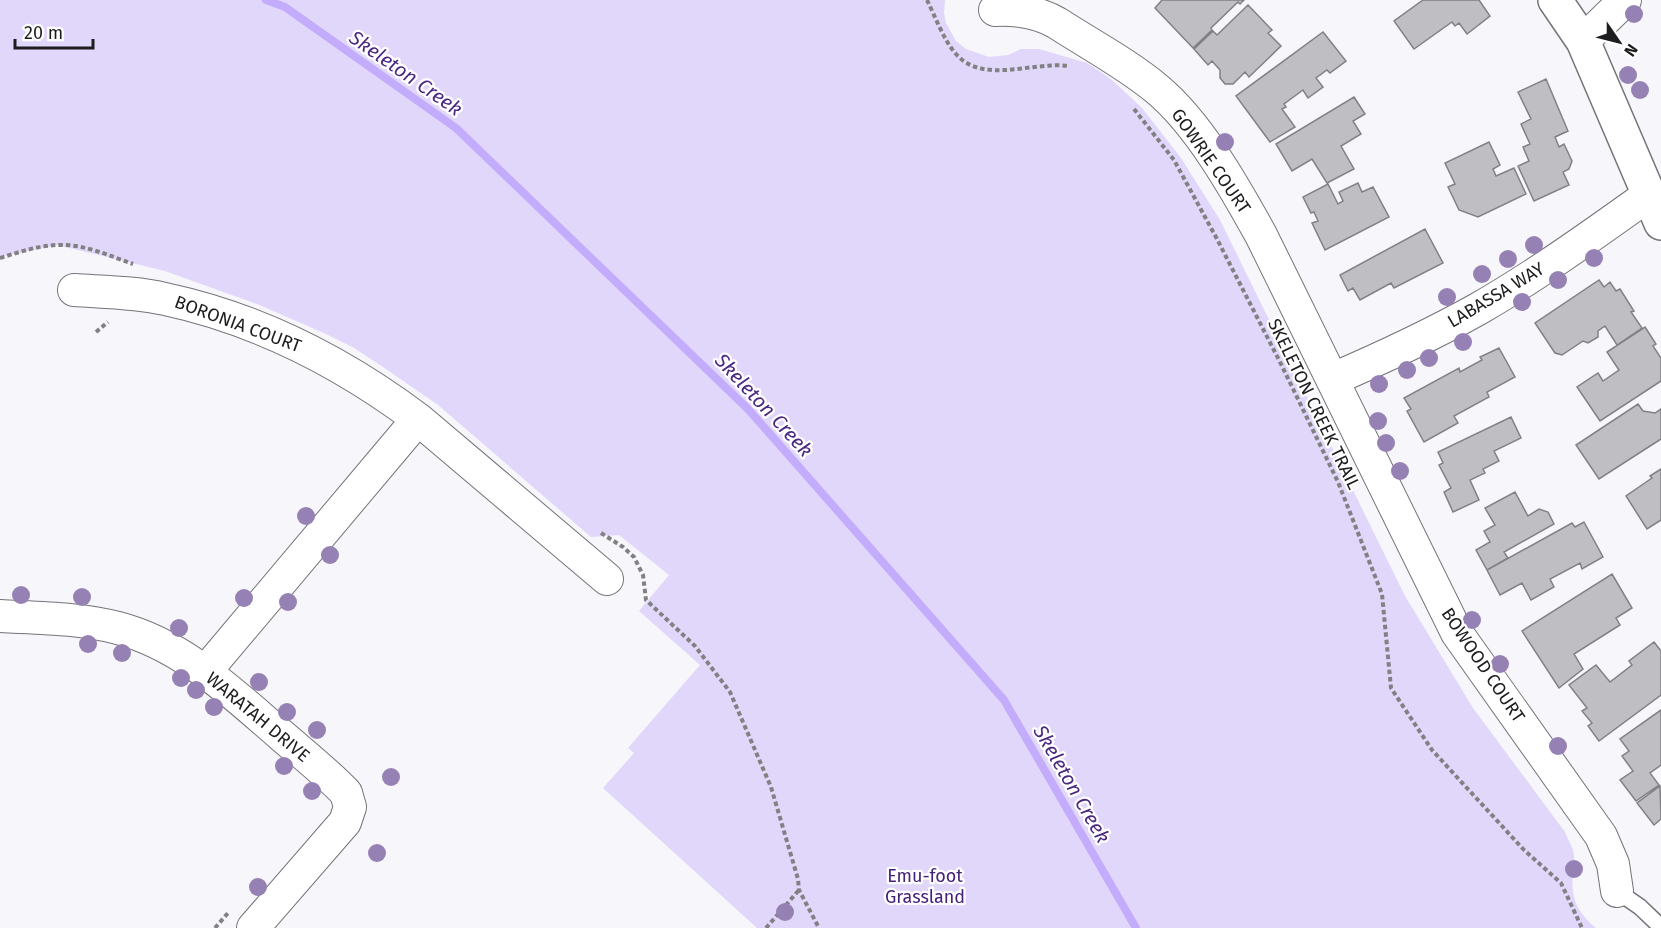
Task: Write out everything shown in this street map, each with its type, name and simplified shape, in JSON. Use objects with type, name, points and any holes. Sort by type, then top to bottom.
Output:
[{"type":"street","points":[[1555,0],[1583,41],[1655,209]]},
{"type":"street","points":[[1583,41],[1625,0]]},
{"type":"street","name":"GOWRIE COURT","points":[[992,5],[1041,15],[1058,23],[1159,90],[1189,123],[1239,196],[1333,379]]},
{"type":"street","name":"LABASSA WAY","points":[[1333,379],[1405,347],[1478,309],[1561,257],[1655,209]]},
{"type":"street","name":"BORONIA COURT","points":[[74,290],[164,298],[278,335],[327,358],[386,394],[418,419],[607,579]]},
{"type":"street","name":"BOWOOD COURT","points":[[1333,379],[1457,633],[1601,836],[1613,864],[1617,891]]},
{"type":"street","points":[[205,672],[418,419]]},
{"type":"street","name":"WARATAH DRIVE","points":[[0,616],[55,618],[119,628],[170,649],[205,672],[346,793],[350,807],[345,822],[253,928]]},
{"type":"lane","name":"BOWOOD COURT","points":[[1617,891],[1640,907],[1661,927]]},
{"type":"path","points":[[927,0],[954,52],[966,64],[982,69],[1004,70],[1042,66],[1074,67]]},
{"type":"path","name":"SKELETON CREEK TRAIL","points":[[1128,104],[1173,160],[1276,354],[1338,482],[1382,594],[1391,688],[1432,750],[1524,850],[1561,883],[1582,928]]},
{"type":"path","points":[[96,332],[113,317]]},
{"type":"path","points":[[766,928],[799,890]]},
{"type":"green space","name":"Emu-foot Grassland","points":[[0,0],[945,0],[946,23],[956,41],[966,49],[989,57],[1008,55],[1021,49],[1039,49],[1087,63],[1111,79],[1142,108],[1181,158],[1220,220],[1405,596],[1473,708],[1565,832],[1574,853],[1572,883],[1574,898],[1584,917],[1596,928],[757,928],[603,788],[634,753],[628,748],[700,665],[639,611],[669,575],[619,535],[591,537],[438,405],[354,348],[326,334],[257,304],[165,271],[57,245],[0,257]]},
{"type":"building","points":[[1162,0],[1244,0],[1240,4],[1238,2],[1193,48],[1155,8]]},
{"type":"building","points":[[1423,0],[1479,0],[1490,16],[1467,34],[1459,23],[1455,26],[1452,22],[1414,49],[1394,21]]},
{"type":"building","points":[[1248,5],[1272,30],[1268,33],[1281,46],[1249,77],[1245,72],[1233,84],[1225,84],[1220,78],[1220,70],[1212,61],[1208,65],[1194,49],[1213,31],[1217,35]]},
{"type":"building","points":[[1323,32],[1346,61],[1330,73],[1327,70],[1316,78],[1323,87],[1308,98],[1303,90],[1284,104],[1286,107],[1282,109],[1295,127],[1270,142],[1236,96]]},
{"type":"building","points":[[1546,79],[1568,131],[1555,137],[1559,147],[1564,144],[1572,161],[1569,169],[1563,172],[1569,185],[1534,201],[1518,166],[1529,161],[1523,147],[1530,144],[1521,124],[1531,119],[1518,92]]},
{"type":"building","points":[[1354,97],[1365,114],[1353,121],[1361,134],[1341,146],[1354,169],[1327,183],[1312,159],[1292,171],[1276,144]]},
{"type":"building","points":[[1489,142],[1500,165],[1493,169],[1496,176],[1514,168],[1526,194],[1478,217],[1459,210],[1448,187],[1455,184],[1445,163]]},
{"type":"building","points":[[1358,183],[1362,192],[1373,187],[1389,217],[1325,250],[1312,223],[1318,221],[1303,197],[1328,184],[1338,204],[1343,201],[1339,192]]},
{"type":"building","points":[[1425,229],[1443,263],[1394,288],[1391,283],[1360,300],[1353,288],[1348,291],[1340,275]]},
{"type":"building","points":[[1599,280],[1604,287],[1610,282],[1616,291],[1620,289],[1642,328],[1617,345],[1605,326],[1598,331],[1598,337],[1588,343],[1583,341],[1562,355],[1555,353],[1535,323]]},
{"type":"building","points":[[1645,327],[1656,344],[1653,346],[1661,358],[1661,381],[1600,421],[1577,387],[1598,373],[1603,381],[1619,370],[1607,352]]},
{"type":"building","points":[[1499,348],[1515,377],[1487,392],[1489,397],[1454,416],[1458,423],[1424,442],[1407,411],[1411,409],[1404,398],[1459,368],[1460,372],[1482,360],[1480,357]]},
{"type":"building","points":[[1638,404],[1643,411],[1655,413],[1661,409],[1661,439],[1599,479],[1576,445]]},
{"type":"building","points":[[1511,417],[1521,438],[1494,451],[1499,461],[1483,469],[1485,473],[1470,480],[1479,500],[1453,512],[1444,492],[1451,488],[1439,465],[1443,463],[1438,452]]},
{"type":"building","points":[[1661,469],[1661,520],[1647,529],[1626,496]]},
{"type":"building","points":[[1515,492],[1528,516],[1539,509],[1548,512],[1554,524],[1504,552],[1508,558],[1487,570],[1476,550],[1490,542],[1484,531],[1495,525],[1485,508]]},
{"type":"building","points":[[1584,522],[1603,557],[1582,569],[1580,563],[1550,579],[1554,587],[1531,600],[1522,583],[1500,595],[1487,570],[1572,523],[1575,527]]},
{"type":"building","points":[[1612,574],[1632,608],[1616,618],[1620,625],[1574,654],[1583,669],[1559,688],[1522,631]]},
{"type":"building","points":[[1654,642],[1661,651],[1661,695],[1599,741],[1588,726],[1592,723],[1582,711],[1587,708],[1569,685],[1596,665],[1610,682],[1632,665],[1629,661]]},
{"type":"building","points":[[1661,710],[1661,765],[1650,773],[1659,785],[1636,801],[1620,780],[1633,771],[1622,756],[1629,751],[1620,739]]},
{"type":"building","points":[[1660,786],[1661,819],[1654,825],[1637,803]]},
{"type":"waterway","name":"Skeleton Creek","points":[[266,0],[285,7],[456,128],[748,409],[1004,700],[1136,928]]}]
